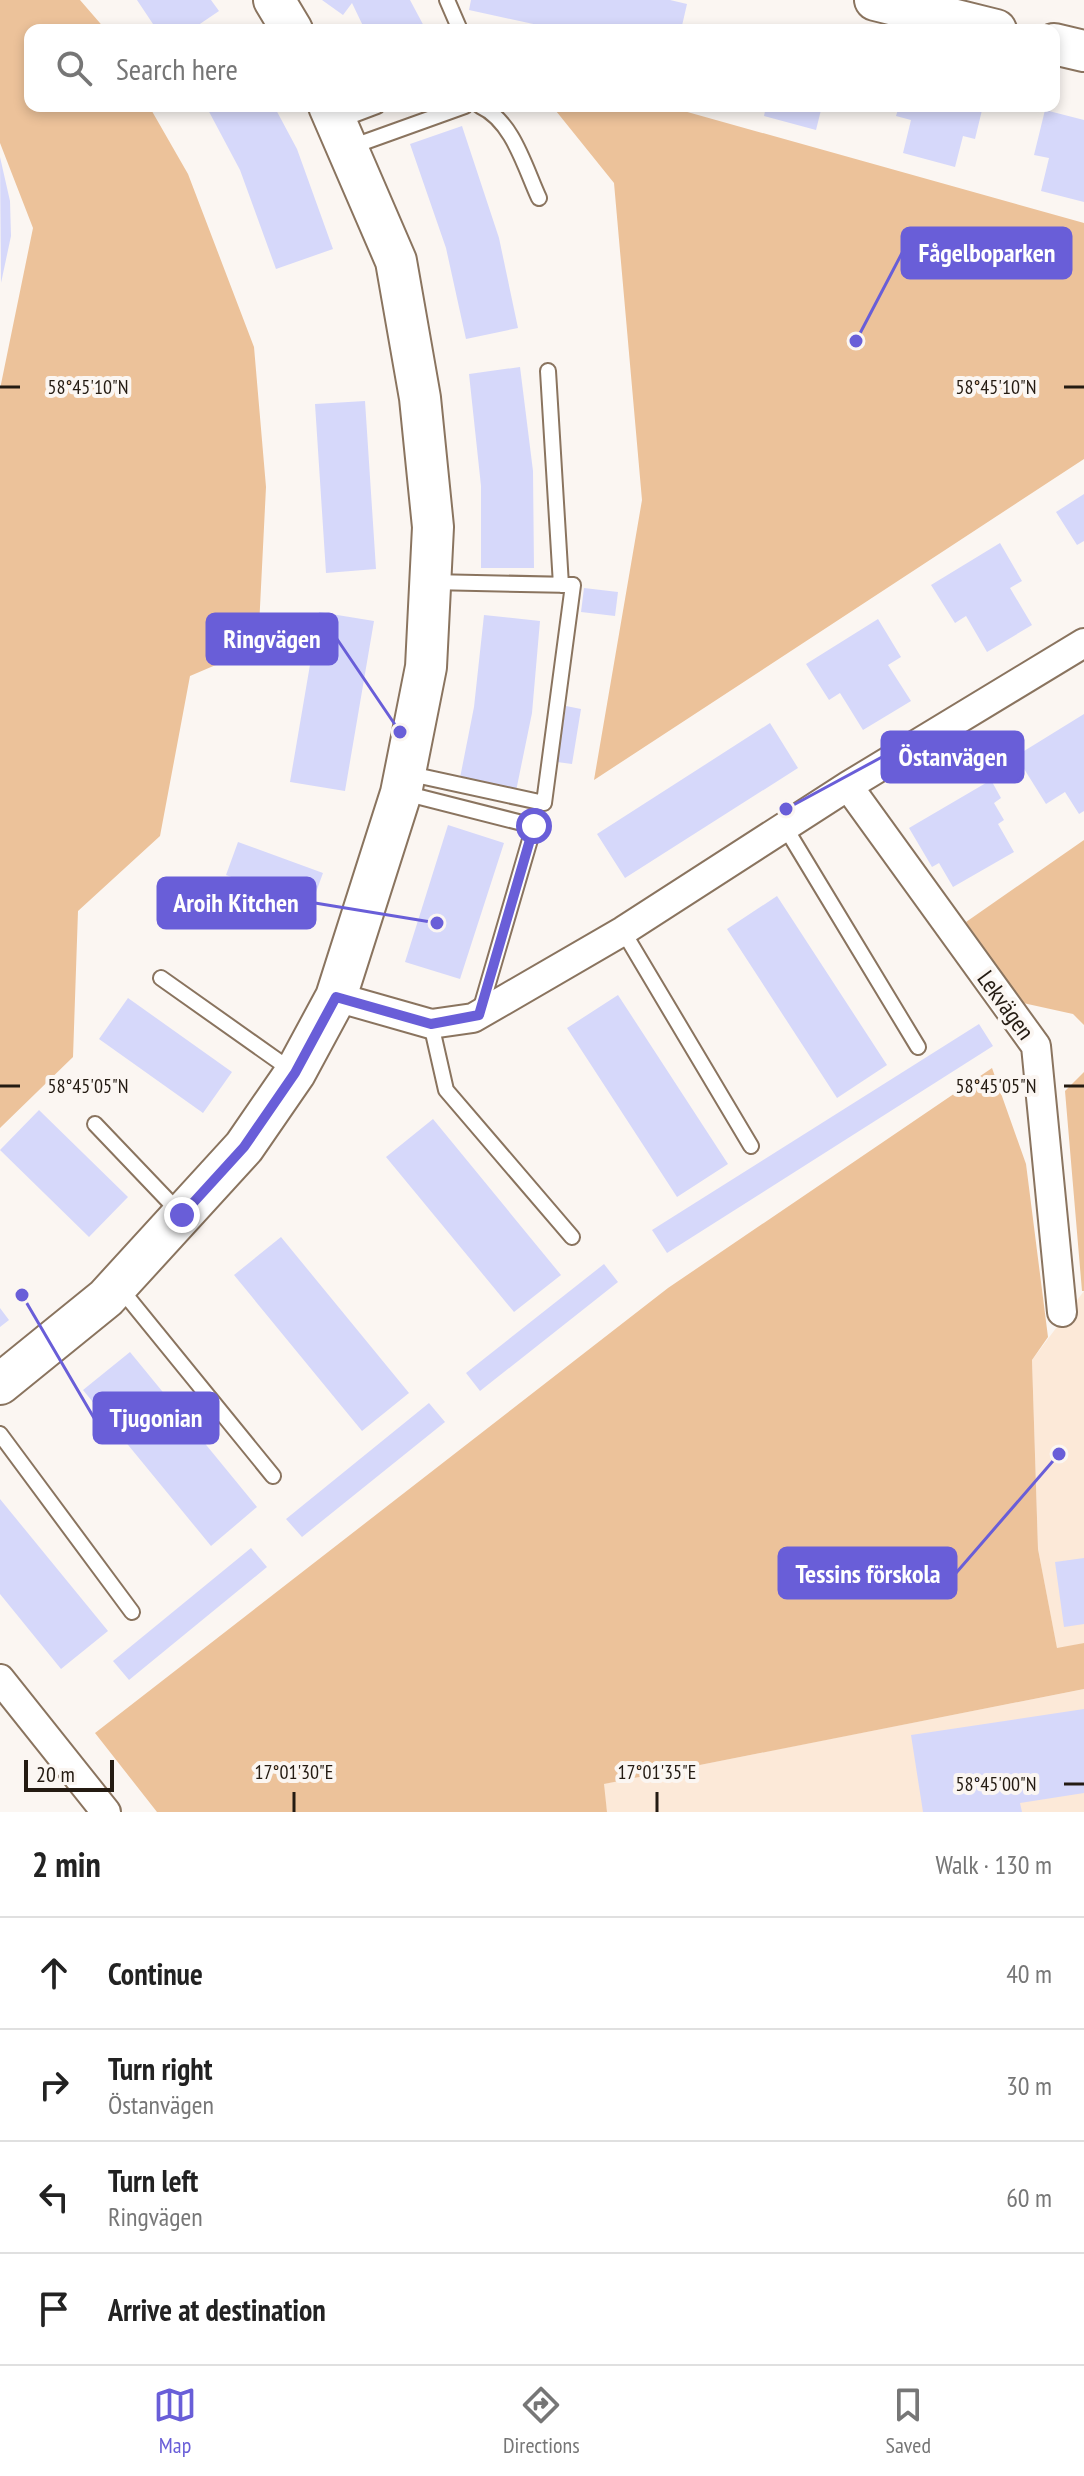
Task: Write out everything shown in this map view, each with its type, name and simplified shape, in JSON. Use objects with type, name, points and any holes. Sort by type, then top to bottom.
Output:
[{"type":"street","points":[[274,0],[288,24]]},
{"type":"street","points":[[875,0],[972,20]]},
{"type":"street","points":[[1060,45],[1084,51]]},
{"type":"street","points":[[0,1384],[117,1285],[244,1147],[295,1073],[336,997],[404,783],[426,667],[433,527],[420,398],[396,261],[337,125]]},
{"type":"street","points":[[336,997],[431,1024],[479,1015],[623,931],[848,786],[1084,643]]},
{"type":"street","name":"Lekvägen","points":[[848,786],[1036,1046],[1062,1312]]},
{"type":"street","points":[[0,1679],[106,1812]]},
{"type":"lane","points":[[447,0],[457,24]]},
{"type":"lane","points":[[337,125],[364,112]]},
{"type":"lane","points":[[337,125],[425,112]]},
{"type":"lane","points":[[488,112],[504,124],[539,198]]},
{"type":"lane","points":[[548,371],[561,585]]},
{"type":"lane","points":[[404,783],[544,803],[573,585],[430,582]]},
{"type":"lane","points":[[404,783],[534,826],[479,1015]]},
{"type":"lane","points":[[785,827],[918,1047]]},
{"type":"lane","points":[[623,931],[751,1146]]},
{"type":"lane","points":[[161,978],[295,1073]]},
{"type":"lane","points":[[431,1024],[446,1090],[572,1237]]},
{"type":"lane","points":[[95,1124],[182,1215]]},
{"type":"lane","points":[[117,1285],[273,1476]]},
{"type":"lane","points":[[0,1434],[132,1612]]},
{"type":"shaded area","points":[[0,0],[80,0],[101,24],[24,24],[24,112],[152,112],[188,174],[254,347],[266,487],[258,647],[190,676],[160,836],[78,911],[73,1057],[0,1128],[0,389],[33,228],[0,143]]},
{"type":"shaded area","points":[[557,112],[687,112],[1084,223],[1084,459],[594,780],[642,500],[614,183]]},
{"type":"shaded area","points":[[1084,840],[1084,1025],[1073,1014],[1023,1003],[966,922]]},
{"type":"shaded area","points":[[992,1068],[1026,1164],[1048,1337],[1032,1360],[1038,1549],[1057,1648],[1084,1643],[1084,1689],[604,1784],[607,1812],[157,1812],[95,1733],[668,1288]]},
{"type":"shaded area","points":[[1084,1072],[1084,1291],[1082,1291],[1065,1091]]},
{"type":"shaded area","points":[[1084,1291],[1084,1643],[1057,1649],[1038,1549],[1032,1360]]},
{"type":"shaded area","points":[[1084,1689],[1084,1812],[607,1812],[603,1784]]},
{"type":"building","points":[[137,0],[211,0],[219,11],[200,24],[153,24]]},
{"type":"building","points":[[322,0],[410,0],[423,24],[362,24],[352,3],[343,15]]},
{"type":"building","points":[[471,0],[670,0],[687,4],[682,24],[533,24],[469,10]]},
{"type":"building","points":[[209,112],[277,112],[297,149],[333,249],[276,269],[240,170]]},
{"type":"building","points":[[765,112],[820,112],[816,130],[764,116]]},
{"type":"building","points":[[897,112],[982,112],[975,139],[963,136],[955,167],[903,153],[911,120],[896,116]]},
{"type":"building","points":[[1045,112],[1084,120],[1084,202],[1041,191],[1049,158],[1034,155]]},
{"type":"building","points":[[462,126],[499,238],[518,328],[466,339],[446,248],[410,144]]},
{"type":"building","points":[[0,157],[10,201],[11,236],[1,283]]},
{"type":"building","points":[[520,367],[533,471],[534,568],[481,568],[481,486],[469,374]]},
{"type":"building","points":[[365,401],[376,569],[326,573],[315,404]]},
{"type":"building","points":[[1084,494],[1084,541],[1077,545],[1056,512]]},
{"type":"building","points":[[1000,543],[1022,581],[1010,588],[1032,625],[987,652],[966,616],[955,623],[931,585]]},
{"type":"building","points":[[584,588],[618,592],[615,616],[581,612]]},
{"type":"building","points":[[319,612],[374,621],[345,791],[290,782]]},
{"type":"building","points":[[484,615],[540,621],[532,713],[515,796],[459,783],[474,707]]},
{"type":"building","points":[[878,619],[901,657],[888,665],[911,701],[863,730],[840,693],[829,700],[806,664]]},
{"type":"building","points":[[566,706],[581,709],[572,764],[557,762]]},
{"type":"building","points":[[1084,714],[1084,811],[1079,814],[1065,792],[1046,804],[1016,756]]},
{"type":"building","points":[[770,723],[798,768],[625,878],[597,834]]},
{"type":"building","points":[[991,780],[1001,798],[994,803],[1004,820],[998,824],[1014,852],[953,887],[939,863],[932,867],[909,828]]},
{"type":"building","points":[[448,825],[504,843],[460,979],[405,962]]},
{"type":"building","points":[[238,842],[323,873],[311,906],[226,875]]},
{"type":"building","points":[[777,896],[887,1065],[837,1098],[727,929]]},
{"type":"building","points":[[618,995],[728,1164],[677,1197],[567,1028]]},
{"type":"building","points":[[128,998],[232,1072],[203,1113],[99,1039]]},
{"type":"building","points":[[979,1024],[993,1046],[667,1253],[652,1230]]},
{"type":"building","points":[[39,1110],[128,1197],[89,1237],[0,1150]]},
{"type":"building","points":[[433,1119],[561,1275],[514,1312],[386,1157]]},
{"type":"building","points":[[281,1237],[409,1393],[362,1431],[234,1275]]},
{"type":"building","points":[[604,1264],[618,1282],[480,1391],[466,1373]]},
{"type":"building","points":[[0,1308],[9,1320],[0,1327]]},
{"type":"building","points":[[130,1352],[257,1507],[211,1546],[83,1390]]},
{"type":"building","points":[[429,1403],[445,1422],[302,1537],[286,1519]]},
{"type":"building","points":[[0,1499],[108,1631],[61,1669],[0,1594]]},
{"type":"building","points":[[251,1548],[267,1567],[129,1680],[113,1661]]},
{"type":"building","points":[[1084,1558],[1084,1624],[1064,1627],[1055,1562]]},
{"type":"building","points":[[1084,1709],[1084,1793],[1020,1803],[1022,1812],[923,1812],[911,1735]]},
{"type":"place","name":"Fågelboparken","points":[[856,341]]},
{"type":"place","name":"Ringvägen","points":[[400,732]]},
{"type":"place","name":"Östanvägen","points":[[786,809]]},
{"type":"place","name":"Aroih Kitchen","points":[[437,923]]},
{"type":"place","name":"Tjugonian","points":[[22,1295]]},
{"type":"place","name":"Tessins förskola","points":[[1059,1454]]},
{"type":"route","points":[[182,1215],[244,1147],[295,1073],[336,997],[431,1024],[479,1015],[534,826]]}]
